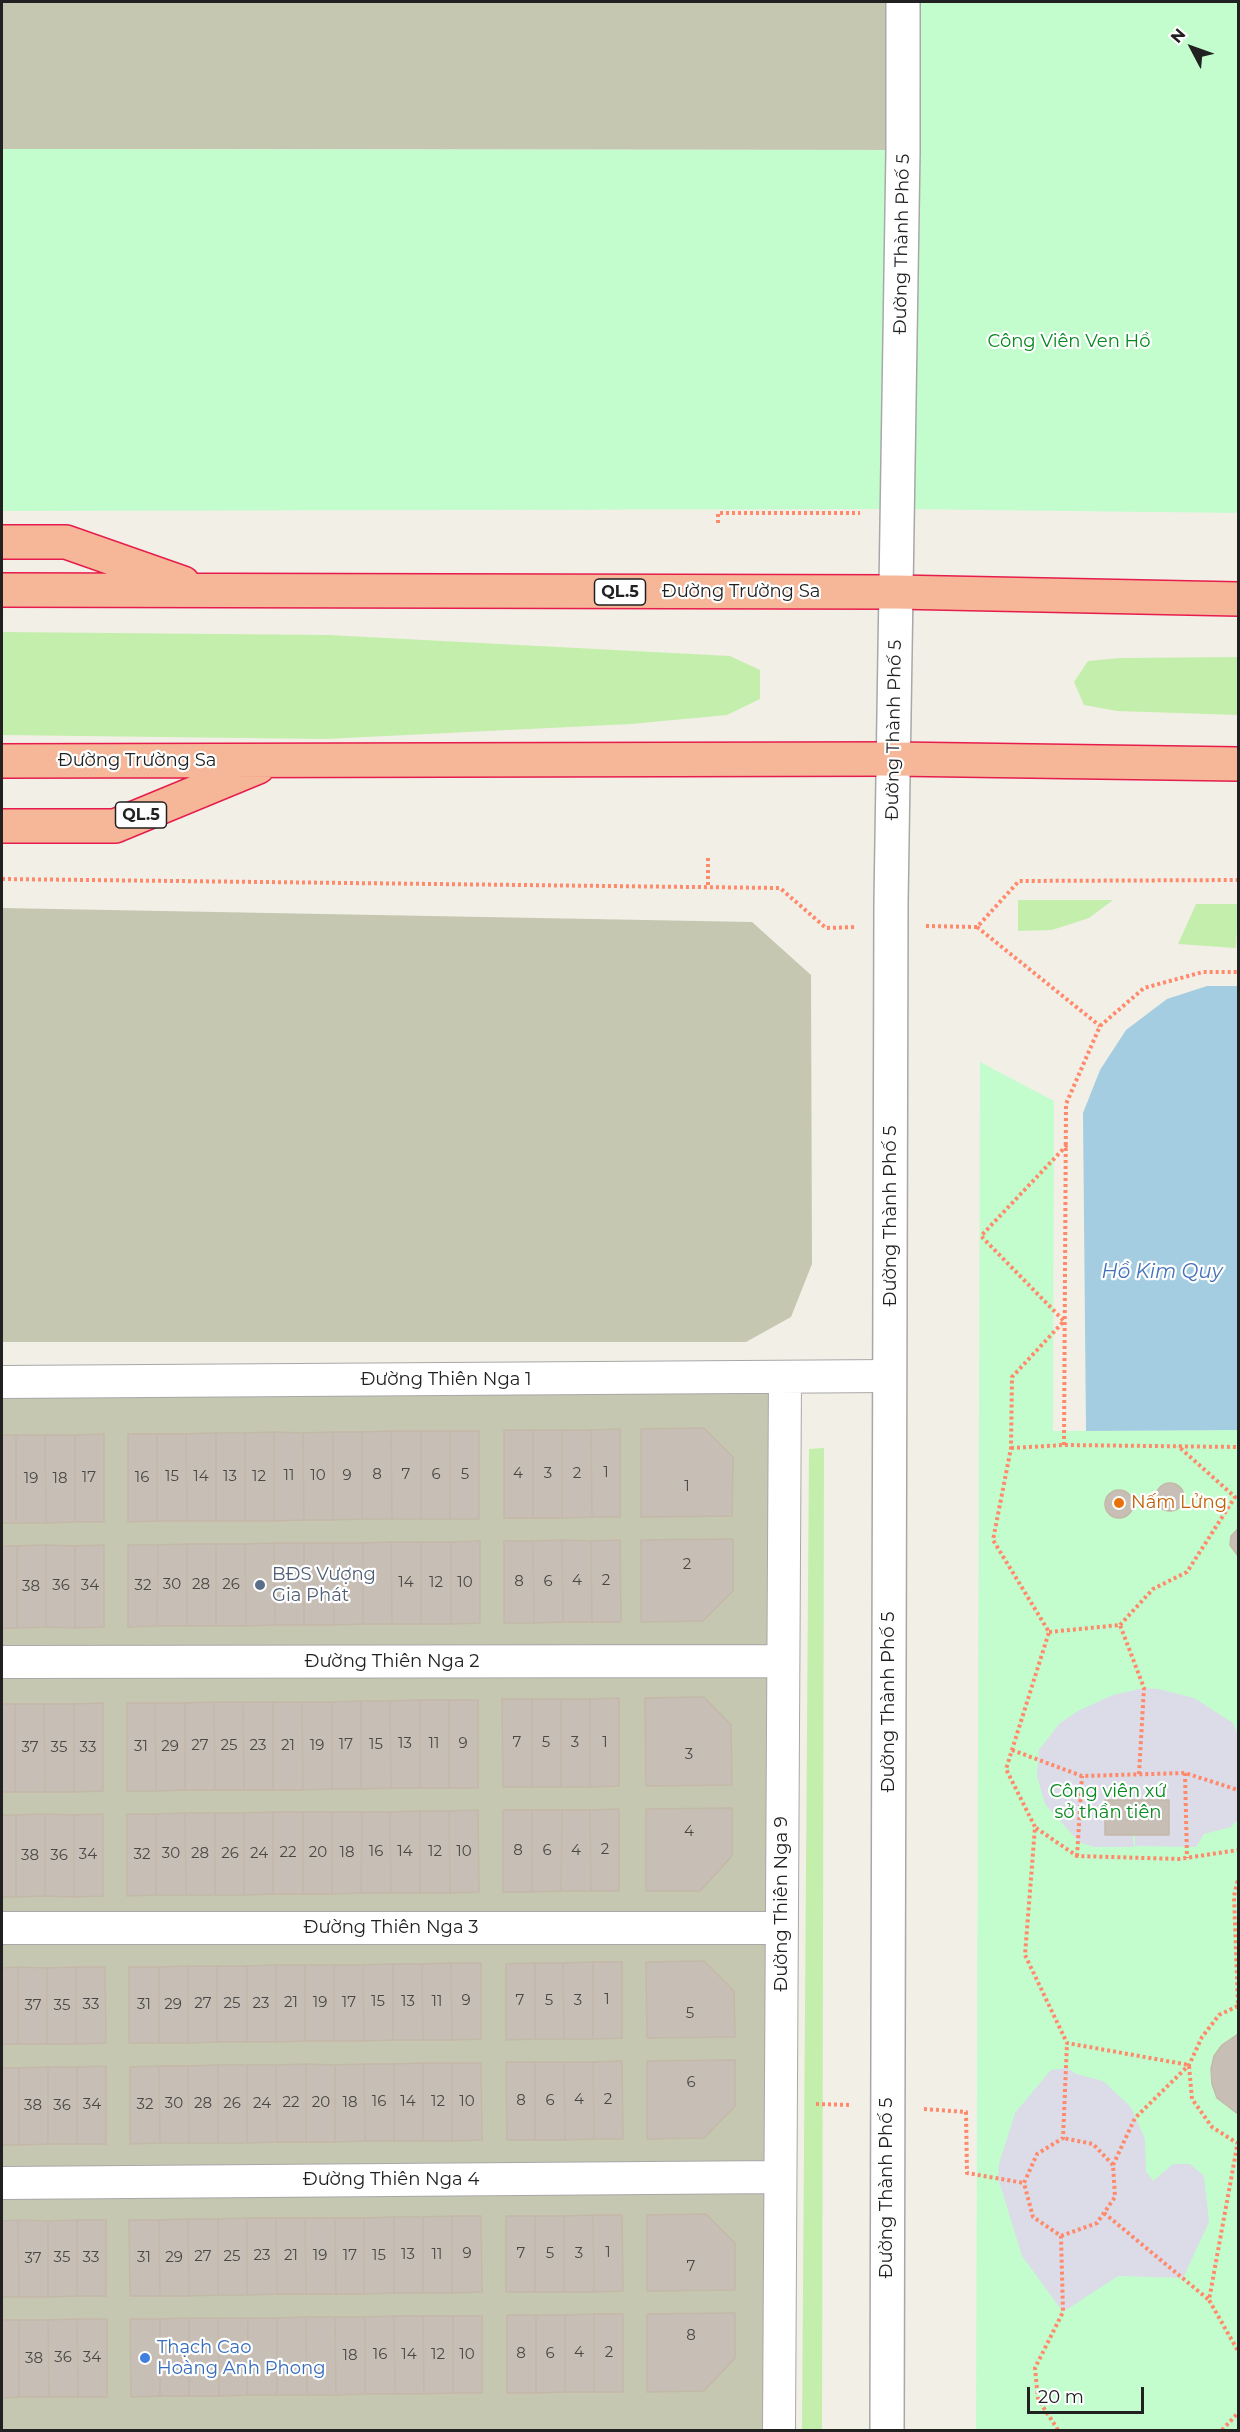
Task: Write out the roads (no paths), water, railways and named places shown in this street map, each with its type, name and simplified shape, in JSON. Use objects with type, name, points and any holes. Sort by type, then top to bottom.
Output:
[{"type":"highway","name":"Đường Trường Sa","points":[[2,542],[66,542],[208,591]]},
{"type":"highway","name":"Đường Trường Sa","points":[[2,590],[896,592],[1239,599]]},
{"type":"highway","name":"Đường Trường Sa","points":[[2,761],[894,759],[1239,764]]},
{"type":"highway","name":"Đường Trường Sa","points":[[2,826],[115,826],[272,761]]},
{"type":"street","name":"Đường Thành Phố 5","points":[[886,2430],[892,926],[903,2]]},
{"type":"street","name":"Đường Thiên Nga 1","points":[[2,1382],[890,1376]]},
{"type":"street","name":"Đường Thiên Nga 9","points":[[779,2430],[785,1378]]},
{"type":"street","name":"Đường Thiên Nga 2","points":[[2,1662],[783,1661]]},
{"type":"street","name":"Đường Thiên Nga 3","points":[[2,1928],[781,1928]]},
{"type":"street","name":"Đường Thiên Nga 4","points":[[2,2183],[780,2177]]},
{"type":"water","name":"Hồ Kim Quy","points":[[1207,986],[1238,986],[1238,1430],[1086,1431],[1083,1113],[1100,1070],[1126,1030],[1167,999]]},
{"type":"place","name":"Nấm Lửng","points":[[1119,1503]]},
{"type":"place","name":"BĐS Vượng Gia Phát","points":[[260,1585]]},
{"type":"place","name":"Thạch Cao Hoàng Anh Phong","points":[[145,2358]]},
{"type":"park label","name":"Công Viên Ven Hồ","points":[[1069,342]]},
{"type":"park label","name":"Công viên xứ sở thần tiên","points":[[1108,1802]]}]
